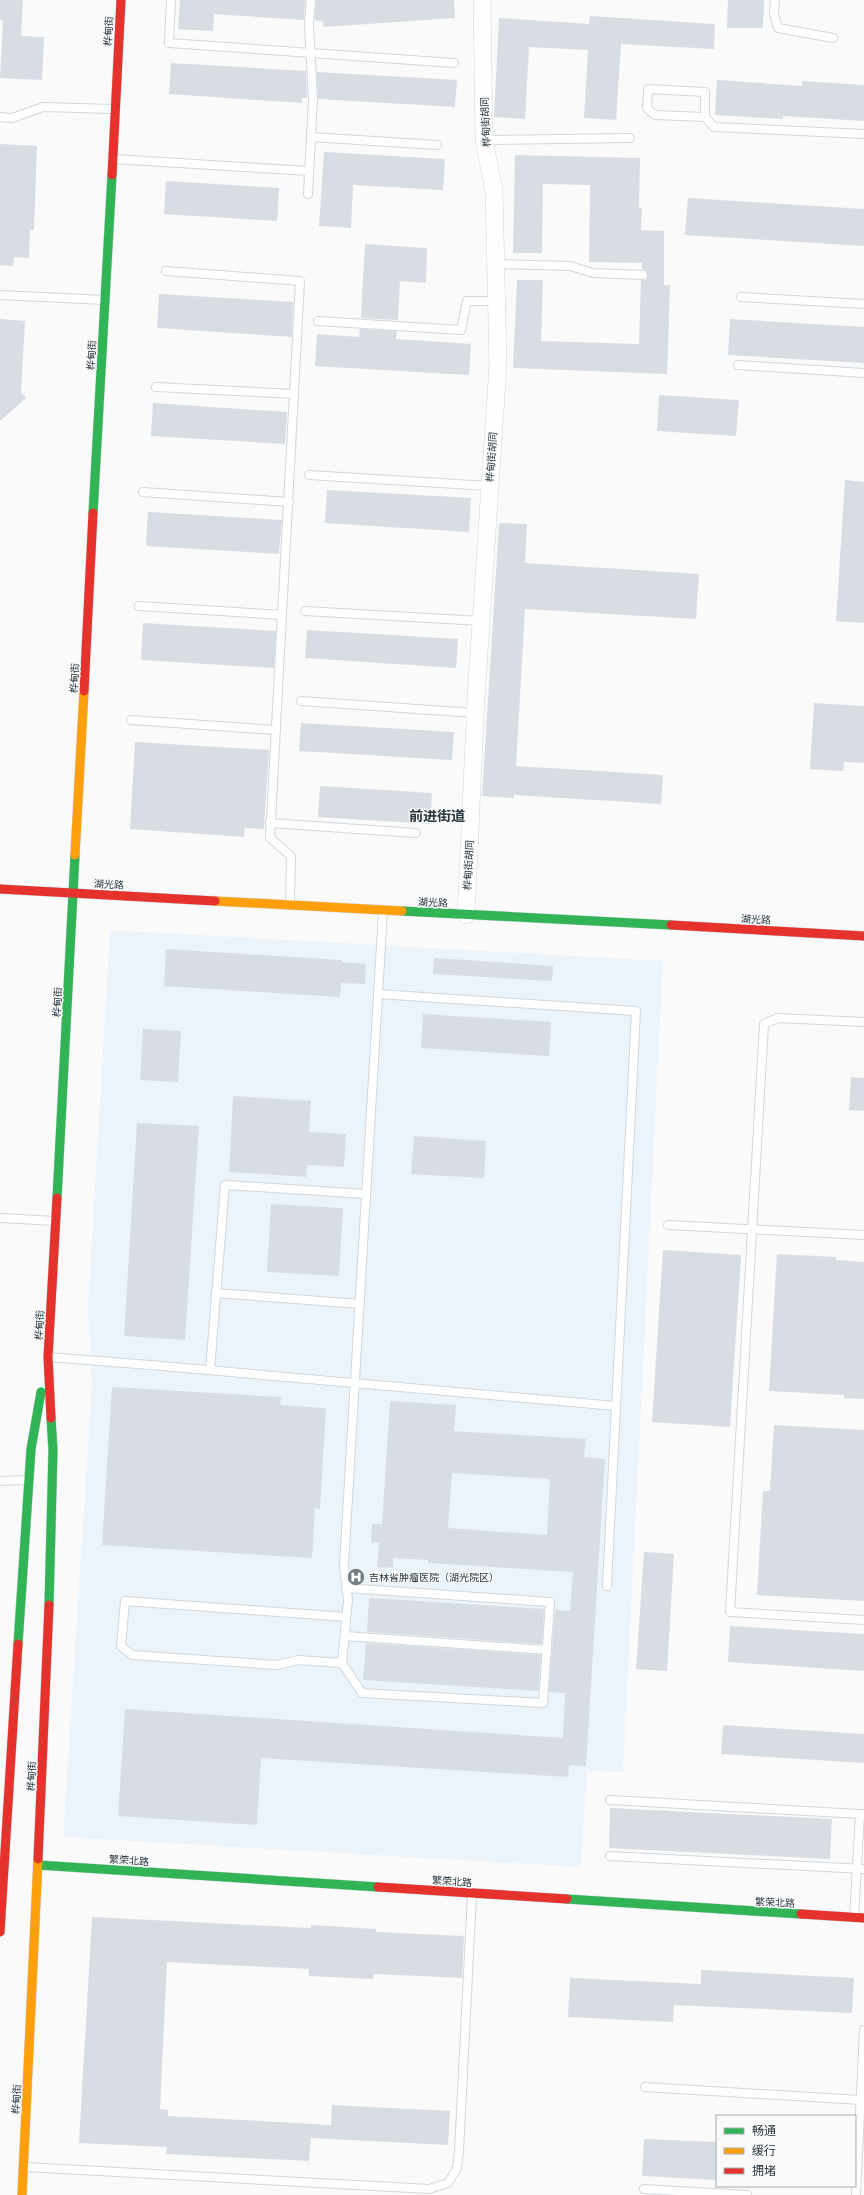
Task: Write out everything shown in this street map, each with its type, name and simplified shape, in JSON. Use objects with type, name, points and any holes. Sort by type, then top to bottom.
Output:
[{"type":"street","name":"桦甸街","points":[[22,2195],[50,1590],[53,1458],[48,1357],[121,0]]},
{"type":"street","name":"桦甸街胡同","points":[[466,915],[475,713],[498,364],[494,191],[484,140],[482,0]]},
{"type":"street","name":"湖光路","points":[[0,889],[864,936]]},
{"type":"street","name":"桦甸街","points":[[0,1932],[31,1449],[48,1357]]},
{"type":"street","name":"繁荣北路","points":[[38,1865],[864,1918]]},
{"type":"lane","points":[[171,0],[169,44],[454,62]]},
{"type":"lane","points":[[308,194],[313,100],[309,24],[311,0]]},
{"type":"lane","points":[[775,0],[774,14],[778,28],[833,38]]},
{"type":"lane","points":[[705,117],[655,115],[647,108],[648,89],[705,92],[705,117],[714,127],[864,134]]},
{"type":"lane","points":[[0,117],[12,118],[43,107],[115,109]]},
{"type":"lane","points":[[311,137],[437,145]]},
{"type":"lane","points":[[484,140],[630,138]]},
{"type":"lane","points":[[112,159],[309,171]]},
{"type":"lane","points":[[496,264],[570,266],[593,273],[643,274]]},
{"type":"lane","points":[[166,271],[300,281],[270,823],[270,838],[291,856],[290,905]]},
{"type":"lane","points":[[0,295],[104,300]]},
{"type":"lane","points":[[741,297],[864,304]]},
{"type":"lane","points":[[318,321],[461,330],[467,301],[497,301]]},
{"type":"lane","points":[[738,365],[864,373]]},
{"type":"lane","points":[[156,387],[294,394]]},
{"type":"lane","points":[[309,475],[490,486]]},
{"type":"lane","points":[[144,492],[288,502]]},
{"type":"lane","points":[[139,606],[282,615]]},
{"type":"lane","points":[[305,611],[481,621]]},
{"type":"lane","points":[[301,701],[475,713]]},
{"type":"lane","points":[[132,720],[276,730]]},
{"type":"lane","points":[[270,823],[416,833]]},
{"type":"lane","points":[[346,1588],[550,1602],[543,1703],[362,1693],[342,1663],[346,1617],[344,1564],[383,911]]},
{"type":"lane","points":[[378,994],[636,1011],[607,1586]]},
{"type":"lane","points":[[864,1022],[778,1018],[764,1024],[730,1612],[864,1620]]},
{"type":"lane","points":[[210,1370],[225,1185],[366,1194]]},
{"type":"lane","points":[[0,1218],[56,1221]]},
{"type":"lane","points":[[668,1225],[864,1235]]},
{"type":"lane","points":[[216,1293],[360,1304]]},
{"type":"lane","points":[[48,1357],[616,1406]]},
{"type":"lane","points":[[0,1481],[29,1480]]},
{"type":"lane","points":[[342,1663],[298,1660],[277,1665],[132,1655],[122,1646],[125,1601],[346,1617]]},
{"type":"lane","points":[[345,1636],[547,1650]]},
{"type":"lane","points":[[610,1800],[862,1814],[860,1869],[854,1917]]},
{"type":"lane","points":[[610,1856],[860,1869]]},
{"type":"lane","points":[[24,2167],[429,2189],[448,2183],[457,2168],[459,2151],[472,1893]]},
{"type":"lane","points":[[856,2195],[864,2030]]},
{"type":"lane","points":[[645,2087],[860,2100]]},
{"type":"lane","points":[[644,2189],[747,2195]]},
{"type":"shaded area","name":"吉林省肿瘤医院（湖光院区）","points":[[110,930],[663,961],[623,1772],[587,1771],[581,1867],[63,1837],[92,1383],[88,1306]]},
{"type":"building","points":[[0,0],[23,0],[21,36],[44,37],[42,80],[0,78],[3,21],[0,20]]},
{"type":"building","points":[[180,0],[305,0],[304,20],[214,14],[213,31],[178,29]]},
{"type":"building","points":[[316,0],[454,0],[455,18],[323,27],[323,21],[315,20]]},
{"type":"building","points":[[728,0],[764,0],[763,28],[727,28]]},
{"type":"building","points":[[590,16],[715,24],[714,49],[621,44],[616,120],[584,118],[588,50],[529,47],[525,119],[494,117],[499,18],[589,24]]},
{"type":"building","points":[[171,63],[306,71],[307,98],[302,98],[302,103],[169,94]]},
{"type":"building","points":[[317,72],[457,80],[455,107],[318,99]]},
{"type":"building","points":[[717,80],[802,86],[802,81],[864,85],[864,121],[783,116],[783,119],[715,115]]},
{"type":"building","points":[[0,144],[37,146],[34,230],[30,230],[29,258],[14,257],[13,266],[0,265]]},
{"type":"building","points":[[324,152],[445,159],[443,190],[353,185],[351,228],[319,226]]},
{"type":"building","points":[[515,155],[640,158],[639,208],[642,208],[641,230],[664,231],[664,285],[670,285],[667,374],[513,368],[517,280],[543,280],[541,341],[639,344],[641,280],[646,280],[648,275],[646,271],[642,269],[642,263],[589,262],[590,185],[543,184],[542,253],[513,253]]},
{"type":"building","points":[[166,181],[279,188],[277,221],[164,214]]},
{"type":"building","points":[[688,198],[864,209],[864,246],[685,235]]},
{"type":"building","points":[[365,244],[427,248],[426,283],[400,281],[398,320],[361,318]]},
{"type":"building","points":[[159,294],[293,302],[292,337],[157,328]]},
{"type":"building","points":[[0,319],[25,321],[21,392],[26,398],[0,421]]},
{"type":"building","points":[[730,319],[864,327],[864,363],[728,355]]},
{"type":"building","points":[[360,329],[397,331],[396,339],[471,344],[469,375],[315,366],[317,334],[359,337]]},
{"type":"building","points":[[659,395],[739,400],[736,436],[657,431]]},
{"type":"building","points":[[153,403],[287,412],[285,444],[151,436]]},
{"type":"building","points":[[845,480],[864,482],[864,623],[836,621]]},
{"type":"building","points":[[327,490],[471,498],[469,532],[325,523]]},
{"type":"building","points":[[148,512],[282,520],[279,554],[146,546]]},
{"type":"building","points":[[499,523],[527,524],[525,563],[699,574],[696,619],[525,609],[516,766],[663,775],[661,804],[514,795],[514,798],[482,796]]},
{"type":"building","points":[[143,623],[276,631],[274,668],[141,660]]},
{"type":"building","points":[[307,630],[458,639],[456,668],[305,658]]},
{"type":"building","points":[[814,703],[864,706],[864,763],[844,762],[843,771],[810,769]]},
{"type":"building","points":[[301,723],[454,732],[452,760],[299,751]]},
{"type":"building","points":[[135,742],[269,750],[264,829],[245,828],[244,837],[130,829]]},
{"type":"building","points":[[320,786],[432,793],[430,824],[318,817]]},
{"type":"building","points":[[166,949],[342,960],[342,962],[366,964],[365,984],[341,983],[340,997],[164,986]]},
{"type":"building","points":[[434,958],[553,966],[552,981],[433,974]]},
{"type":"building","points":[[423,1014],[551,1022],[549,1056],[421,1048]]},
{"type":"building","points":[[143,1029],[181,1031],[178,1082],[140,1080]]},
{"type":"building","points":[[851,1077],[864,1078],[864,1111],[849,1110]]},
{"type":"building","points":[[233,1096],[311,1101],[309,1132],[346,1134],[344,1167],[307,1165],[306,1177],[229,1172]]},
{"type":"building","points":[[137,1123],[199,1126],[185,1340],[124,1336]]},
{"type":"building","points":[[414,1136],[486,1141],[484,1178],[411,1174]]},
{"type":"building","points":[[271,1204],[343,1208],[339,1276],[267,1272]]},
{"type":"building","points":[[663,1250],[741,1255],[730,1427],[652,1422]]},
{"type":"building","points":[[777,1254],[836,1257],[836,1260],[864,1262],[864,1399],[844,1398],[844,1395],[769,1391]]},
{"type":"building","points":[[112,1387],[281,1397],[280,1405],[326,1408],[320,1509],[315,1508],[312,1558],[102,1545]]},
{"type":"building","points":[[390,1401],[456,1405],[454,1431],[586,1439],[584,1457],[605,1459],[586,1766],[569,1765],[568,1777],[261,1758],[257,1825],[118,1816],[125,1709],[563,1738],[565,1693],[549,1692],[555,1610],[570,1611],[573,1572],[428,1563],[428,1560],[393,1558],[393,1568],[377,1567],[379,1543],[371,1542],[372,1524],[382,1524]],"holes":[[[452,1473],[550,1479],[547,1535],[448,1528]]]},
{"type":"building","points":[[774,1425],[864,1430],[864,1601],[757,1595],[763,1491],[770,1491]]},
{"type":"building","points":[[644,1552],[674,1554],[667,1671],[636,1669]]},
{"type":"building","points":[[369,1598],[544,1609],[542,1644],[367,1632]]},
{"type":"building","points":[[730,1626],[864,1634],[864,1671],[728,1662]]},
{"type":"building","points":[[366,1643],[541,1655],[538,1691],[363,1680]]},
{"type":"building","points":[[723,1725],[864,1734],[864,1763],[721,1754]]},
{"type":"building","points":[[610,1808],[832,1819],[830,1859],[609,1848]]},
{"type":"building","points":[[92,1917],[311,1928],[311,1925],[376,1929],[376,1932],[464,1936],[462,1978],[374,1974],[373,1979],[309,1976],[309,1969],[167,1962],[160,2109],[168,2110],[168,2116],[331,2125],[332,2105],[450,2111],[448,2145],[311,2138],[309,2161],[166,2154],[167,2147],[79,2143]]},
{"type":"building","points":[[701,1970],[854,1978],[852,2013],[674,2005],[673,2022],[568,2017],[570,1978],[701,1984]]},
{"type":"building","points":[[644,2139],[716,2142],[716,2180],[642,2176]]},
{"type":"traffic: fast","points":[[93,513],[112,175]]},
{"type":"traffic: fast","points":[[57,1198],[75,855]]},
{"type":"traffic: fast","points":[[402,911],[671,925]]},
{"type":"traffic: fast","points":[[18,1644],[31,1449],[41,1392]]},
{"type":"traffic: fast","points":[[49,1605],[53,1450],[51,1418]]},
{"type":"traffic: fast","points":[[38,1865],[378,1887]]},
{"type":"traffic: fast","points":[[567,1899],[801,1914]]},
{"type":"traffic: slow","points":[[75,855],[84,691]]},
{"type":"traffic: slow","points":[[215,901],[402,911]]},
{"type":"traffic: slow","points":[[22,2195],[38,1859]]},
{"type":"traffic: jam","points":[[112,175],[121,0]]},
{"type":"traffic: jam","points":[[84,691],[93,513]]},
{"type":"traffic: jam","points":[[0,889],[215,901]]},
{"type":"traffic: jam","points":[[671,925],[864,936]]},
{"type":"traffic: jam","points":[[51,1418],[48,1357],[57,1198]]},
{"type":"traffic: jam","points":[[38,1859],[49,1605]]},
{"type":"traffic: jam","points":[[0,1932],[18,1644]]},
{"type":"traffic: jam","points":[[378,1887],[567,1899]]},
{"type":"traffic: jam","points":[[801,1914],[864,1918]]},
{"type":"place","name":"吉林省肿瘤医院（湖光院区）","points":[[356,1577]]},
{"type":"district","name":"前进街道","points":[[437,816]]}]
